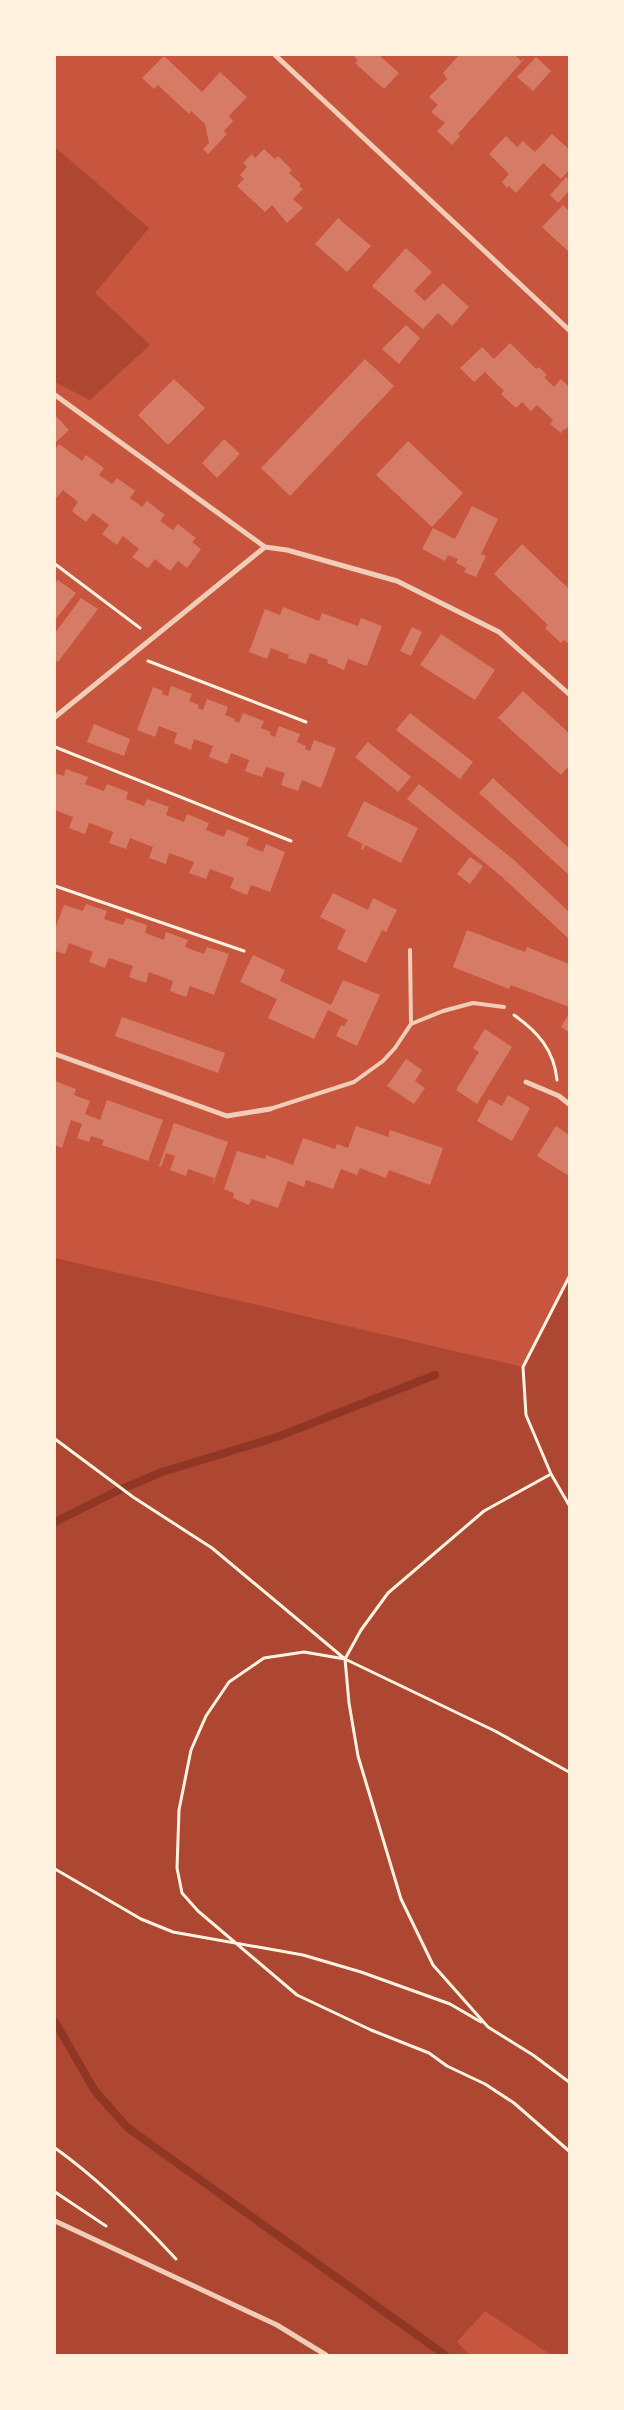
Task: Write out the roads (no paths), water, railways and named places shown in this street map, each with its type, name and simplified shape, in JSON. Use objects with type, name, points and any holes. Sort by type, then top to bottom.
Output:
[{"type":"street","points":[[275,55],[569,330]]},
{"type":"street","points":[[55,395],[265,547],[287,550],[397,581],[499,632],[569,694]]},
{"type":"street","points":[[55,717],[265,547]]},
{"type":"street","points":[[55,1054],[227,1116],[270,1109]]},
{"type":"street","points":[[526,1082],[559,1096],[569,1104]]},
{"type":"street","points":[[55,2221],[277,2325],[326,2355]]},
{"type":"lane","points":[[410,950],[411,1024]]},
{"type":"lane","points":[[270,1109],[354,1082],[383,1061],[411,1024],[443,1011],[473,1003],[504,1007]]},
{"type":"waterway","points":[[55,1522],[117,1491],[162,1472],[277,1437],[435,1375]]},
{"type":"waterway","points":[[55,2022],[95,2091],[128,2128],[445,2355]]}]
